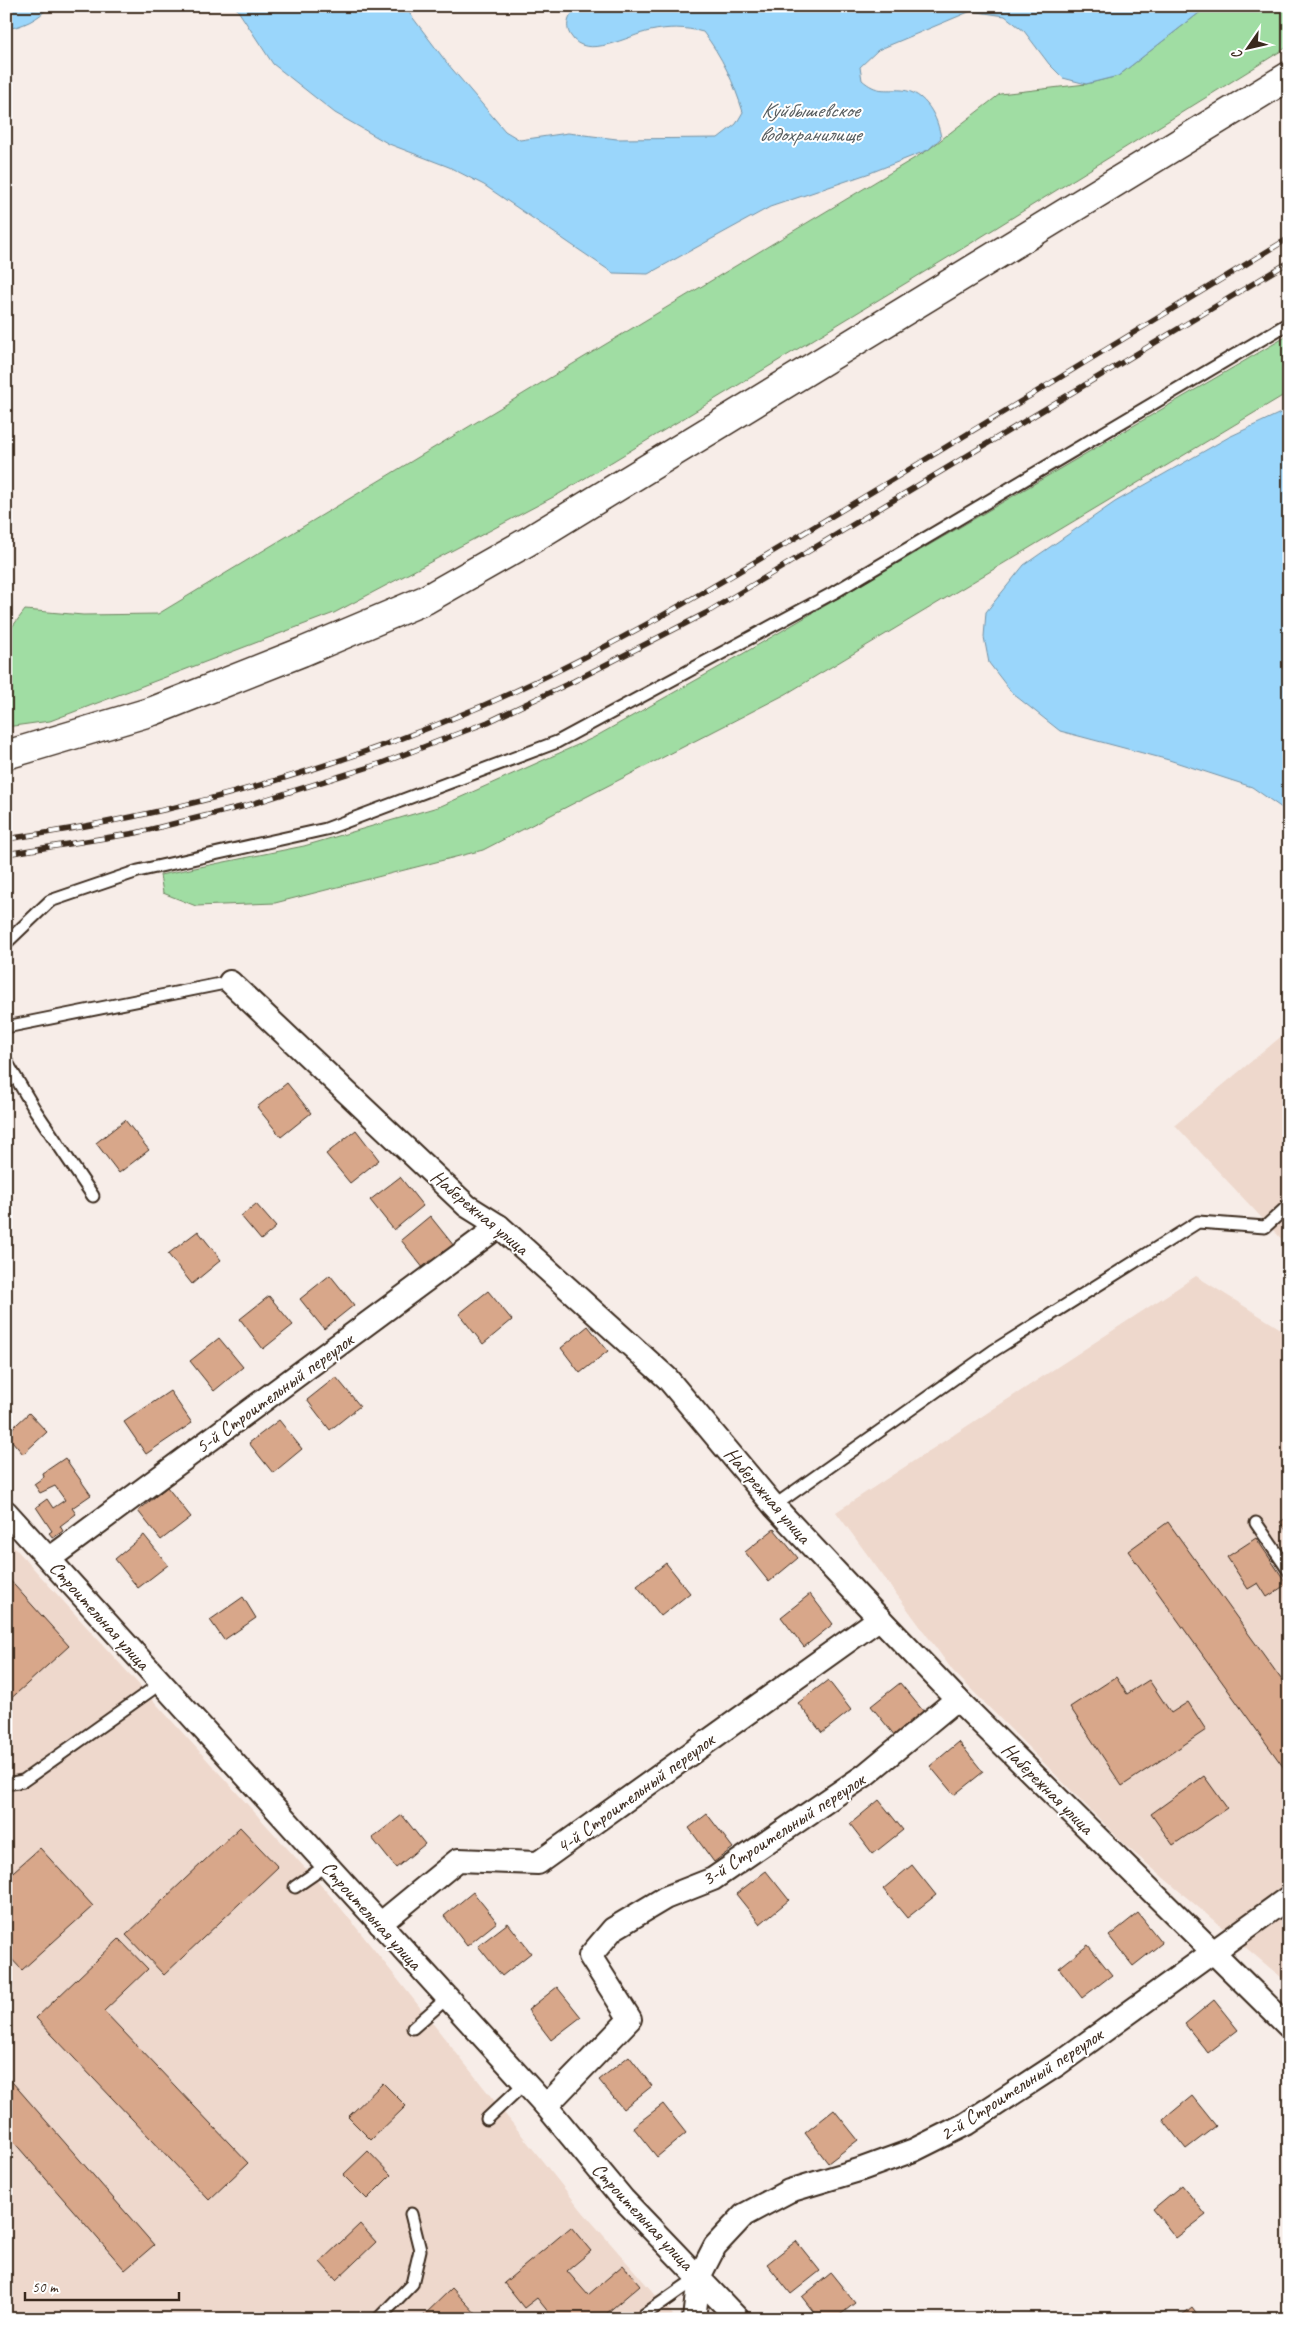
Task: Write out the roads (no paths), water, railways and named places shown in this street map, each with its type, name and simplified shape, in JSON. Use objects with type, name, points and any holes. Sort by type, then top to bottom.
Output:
[{"type":"main road","points":[[6,755],[153,711],[425,600],[527,542],[1289,76]]},
{"type":"street","name":"Набережная улица","points":[[230,982],[467,1206],[498,1226],[667,1378],[774,1506],[880,1618],[958,1699],[1289,2027]]},
{"type":"street","name":"5-й Строительный переулок","points":[[49,1559],[498,1226]]},
{"type":"street","name":"Строительная улица","points":[[6,1512],[546,2106],[623,2198],[738,2319]]},
{"type":"street","name":"4-й Строительный переулок","points":[[380,1924],[458,1860],[538,1863],[880,1618]]},
{"type":"street","name":"3-й Строительный переулок","points":[[546,2106],[630,2019],[590,1956],[613,1929],[665,1898],[713,1879],[865,1775],[958,1699]]},
{"type":"street","name":"2-й Строительный переулок","points":[[699,2277],[715,2246],[744,2214],[789,2191],[859,2170],[914,2150],[966,2124],[1058,2064],[1289,1897]]},
{"type":"street","points":[[694,2319],[699,2277]]},
{"type":"lane","points":[[6,943],[50,901],[138,871],[326,829],[557,742],[833,593],[1289,323]]},
{"type":"lane","points":[[6,1027],[230,982]]},
{"type":"lane","points":[[6,1061],[35,1110],[93,1196]]},
{"type":"lane","points":[[774,1506],[993,1351],[1198,1222],[1265,1227],[1289,1205]]},
{"type":"lane","points":[[1256,1523],[1289,1571]]},
{"type":"lane","points":[[6,1784],[23,1782],[161,1683]]},
{"type":"lane","points":[[295,1887],[327,1865]]},
{"type":"lane","points":[[413,2028],[447,1998]]},
{"type":"lane","points":[[488,2120],[525,2083]]},
{"type":"lane","points":[[378,2319],[412,2284],[420,2250],[411,2214]]},
{"type":"lane","points":[[644,2315],[699,2277]]},
{"type":"water","points":[[6,6],[49,6],[41,15],[30,22],[6,29]]},
{"type":"water","name":"Куйбышевское водохранилище","points":[[235,6],[404,6],[447,63],[505,131],[520,140],[568,133],[617,139],[718,138],[736,124],[743,112],[727,70],[703,32],[683,28],[664,29],[641,33],[608,44],[587,46],[578,43],[568,31],[569,19],[572,14],[583,6],[1208,6],[1118,76],[1086,84],[1063,78],[1049,64],[1024,31],[1005,16],[971,11],[878,50],[860,67],[862,80],[877,89],[902,90],[918,96],[934,115],[941,138],[928,150],[870,173],[770,207],[648,274],[613,273],[484,185],[449,167],[389,144],[335,113],[273,64]]},
{"type":"water","points":[[1289,409],[1289,813],[1252,787],[1169,760],[1060,731],[1012,693],[989,663],[984,637],[986,612],[1024,565],[1115,502],[1229,437]]},
{"type":"railway","points":[[6,839],[128,818],[188,804],[308,771],[425,729],[533,683],[632,632],[729,578],[1289,238]]},
{"type":"railway","points":[[6,854],[136,833],[245,806],[382,763],[488,722],[574,681],[706,613],[1289,262]]}]
